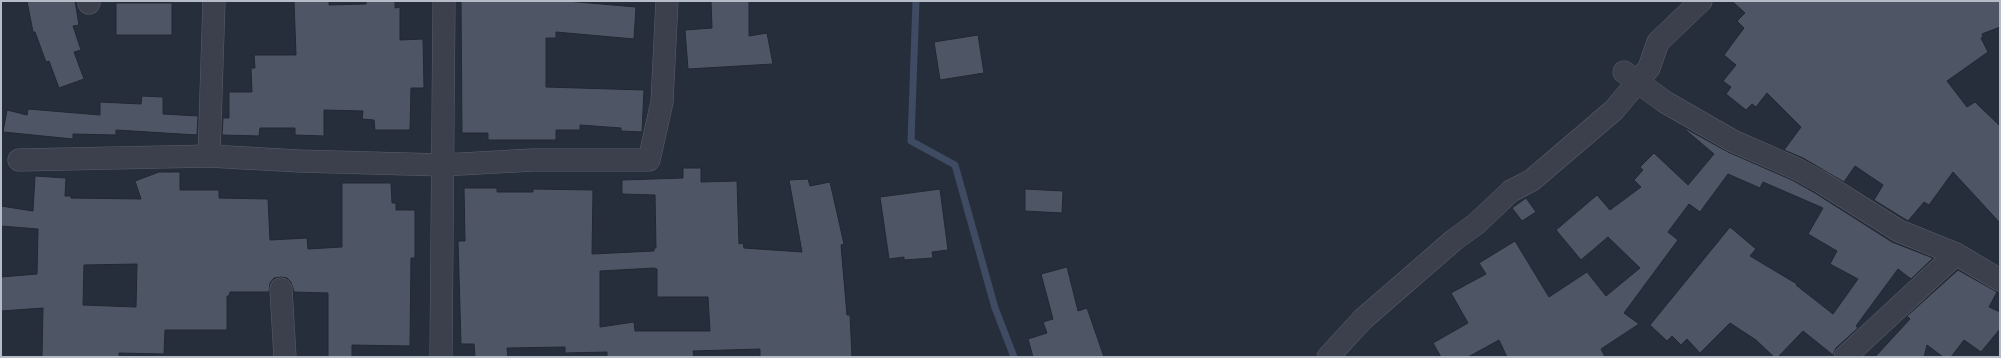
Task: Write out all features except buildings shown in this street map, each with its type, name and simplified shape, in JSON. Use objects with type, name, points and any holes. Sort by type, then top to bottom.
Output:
[{"type":"street","points":[[209,156],[214,1]]},
{"type":"street","points":[[441,357],[444,1]]},
{"type":"street","points":[[19,160],[209,156],[300,161],[443,164],[533,160],[649,160],[662,102],[667,1]]},
{"type":"street","points":[[1328,357],[1368,314],[1454,240],[1476,224],[1511,191],[1532,180],[1614,110],[1630,77],[1649,68],[1658,42],[1701,1]]},
{"type":"street","points":[[1630,77],[1665,102],[1733,141],[1822,182],[1899,231],[1956,254],[2000,280]]},
{"type":"street","points":[[1845,357],[1956,254]]},
{"type":"street","points":[[281,289],[285,357]]},
{"type":"waterway","points":[[916,1],[911,141],[955,165],[995,308],[1014,357]]}]
